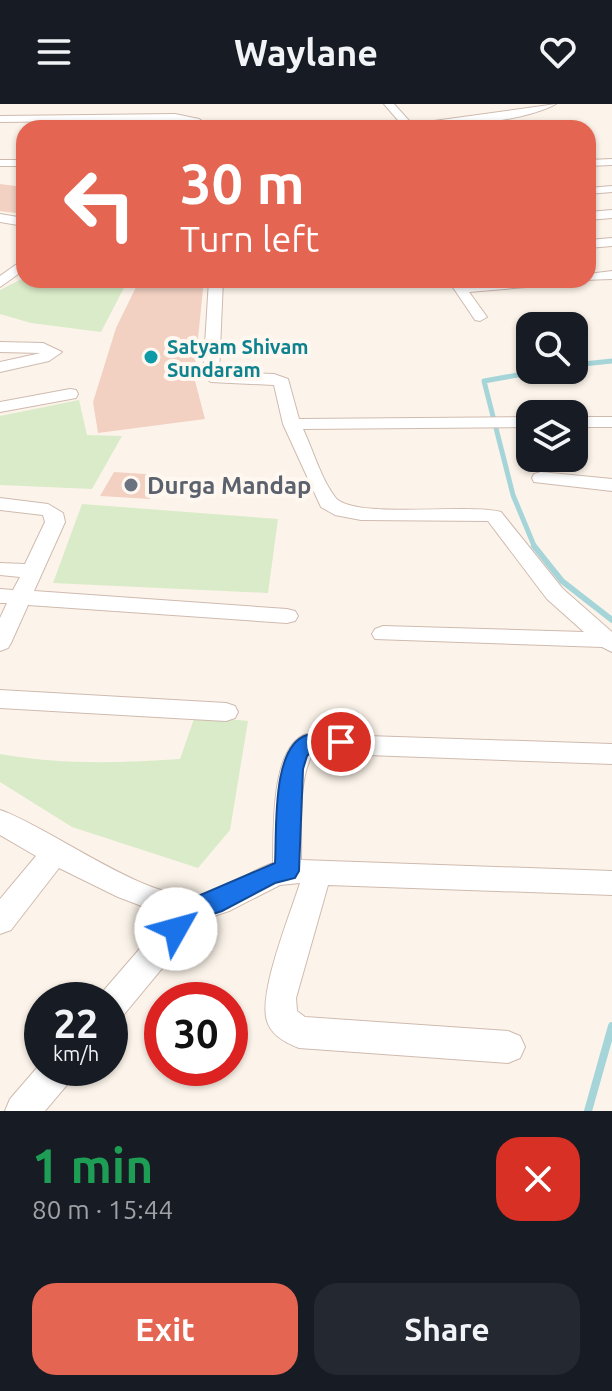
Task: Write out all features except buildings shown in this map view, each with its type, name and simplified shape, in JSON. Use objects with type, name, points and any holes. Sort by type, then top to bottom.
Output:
[{"type":"street","points":[[470,120],[545,105]]},
{"type":"street","points":[[502,116],[507,120]]},
{"type":"street","points":[[0,119],[175,117],[191,120]]},
{"type":"street","points":[[0,283],[16,270]]},
{"type":"street","points":[[216,288],[211,377],[280,380],[292,424],[328,503],[333,507],[367,513],[494,516],[514,538],[543,580],[609,642]]},
{"type":"street","points":[[460,288],[480,317]]},
{"type":"street","points":[[0,347],[43,348],[54,352],[43,358],[0,367]]},
{"type":"street","points":[[0,407],[70,394]]},
{"type":"street","points":[[292,424],[516,422]]},
{"type":"street","points":[[588,422],[612,422]]},
{"type":"street","points":[[541,478],[612,485]]},
{"type":"street","points":[[0,504],[40,508],[53,513],[55,522],[35,571],[11,597],[0,643]]},
{"type":"street","points":[[0,569],[35,571]]},
{"type":"street","points":[[11,597],[287,616]]},
{"type":"street","points":[[383,634],[609,642]]},
{"type":"street","points":[[0,699],[226,712]]},
{"type":"street","points":[[508,1047],[299,1032],[282,1019],[280,998],[302,871],[292,769],[297,753],[307,743],[612,754]]},
{"type":"street","points":[[0,821],[55,853],[155,899],[193,909],[213,903],[270,874],[302,871],[604,882]]},
{"type":"street","points":[[0,921],[55,853]]},
{"type":"street","points":[[128,986],[193,909]]},
{"type":"street","points":[[22,1111],[44,1086]]},
{"type":"green space","points":[[16,282],[16,288],[124,288],[101,332],[31,323],[0,314],[0,290]]},
{"type":"green space","points":[[79,400],[87,435],[122,436],[92,489],[0,485],[0,416]]},
{"type":"green space","points":[[82,504],[278,519],[268,593],[53,583]]},
{"type":"green space","points":[[195,716],[248,721],[230,830],[198,868],[72,827],[0,782],[0,754],[90,762],[180,759]]},
{"type":"waterway","points":[[588,364],[612,361]]},
{"type":"waterway","points":[[516,375],[484,381],[513,495],[534,546]]},
{"type":"waterway","points":[[534,546],[562,581],[612,620]]},
{"type":"waterway","points":[[588,1111],[612,1026]]},
{"type":"place","name":"Satyam Shivam Sundaram","points":[[151,357]]},
{"type":"place","name":"Durga Mandap","points":[[131,485]]},
{"type":"route","points":[[176,929],[193,909],[213,903],[270,874],[287,871],[292,769],[297,753],[307,743],[341,742]]}]
